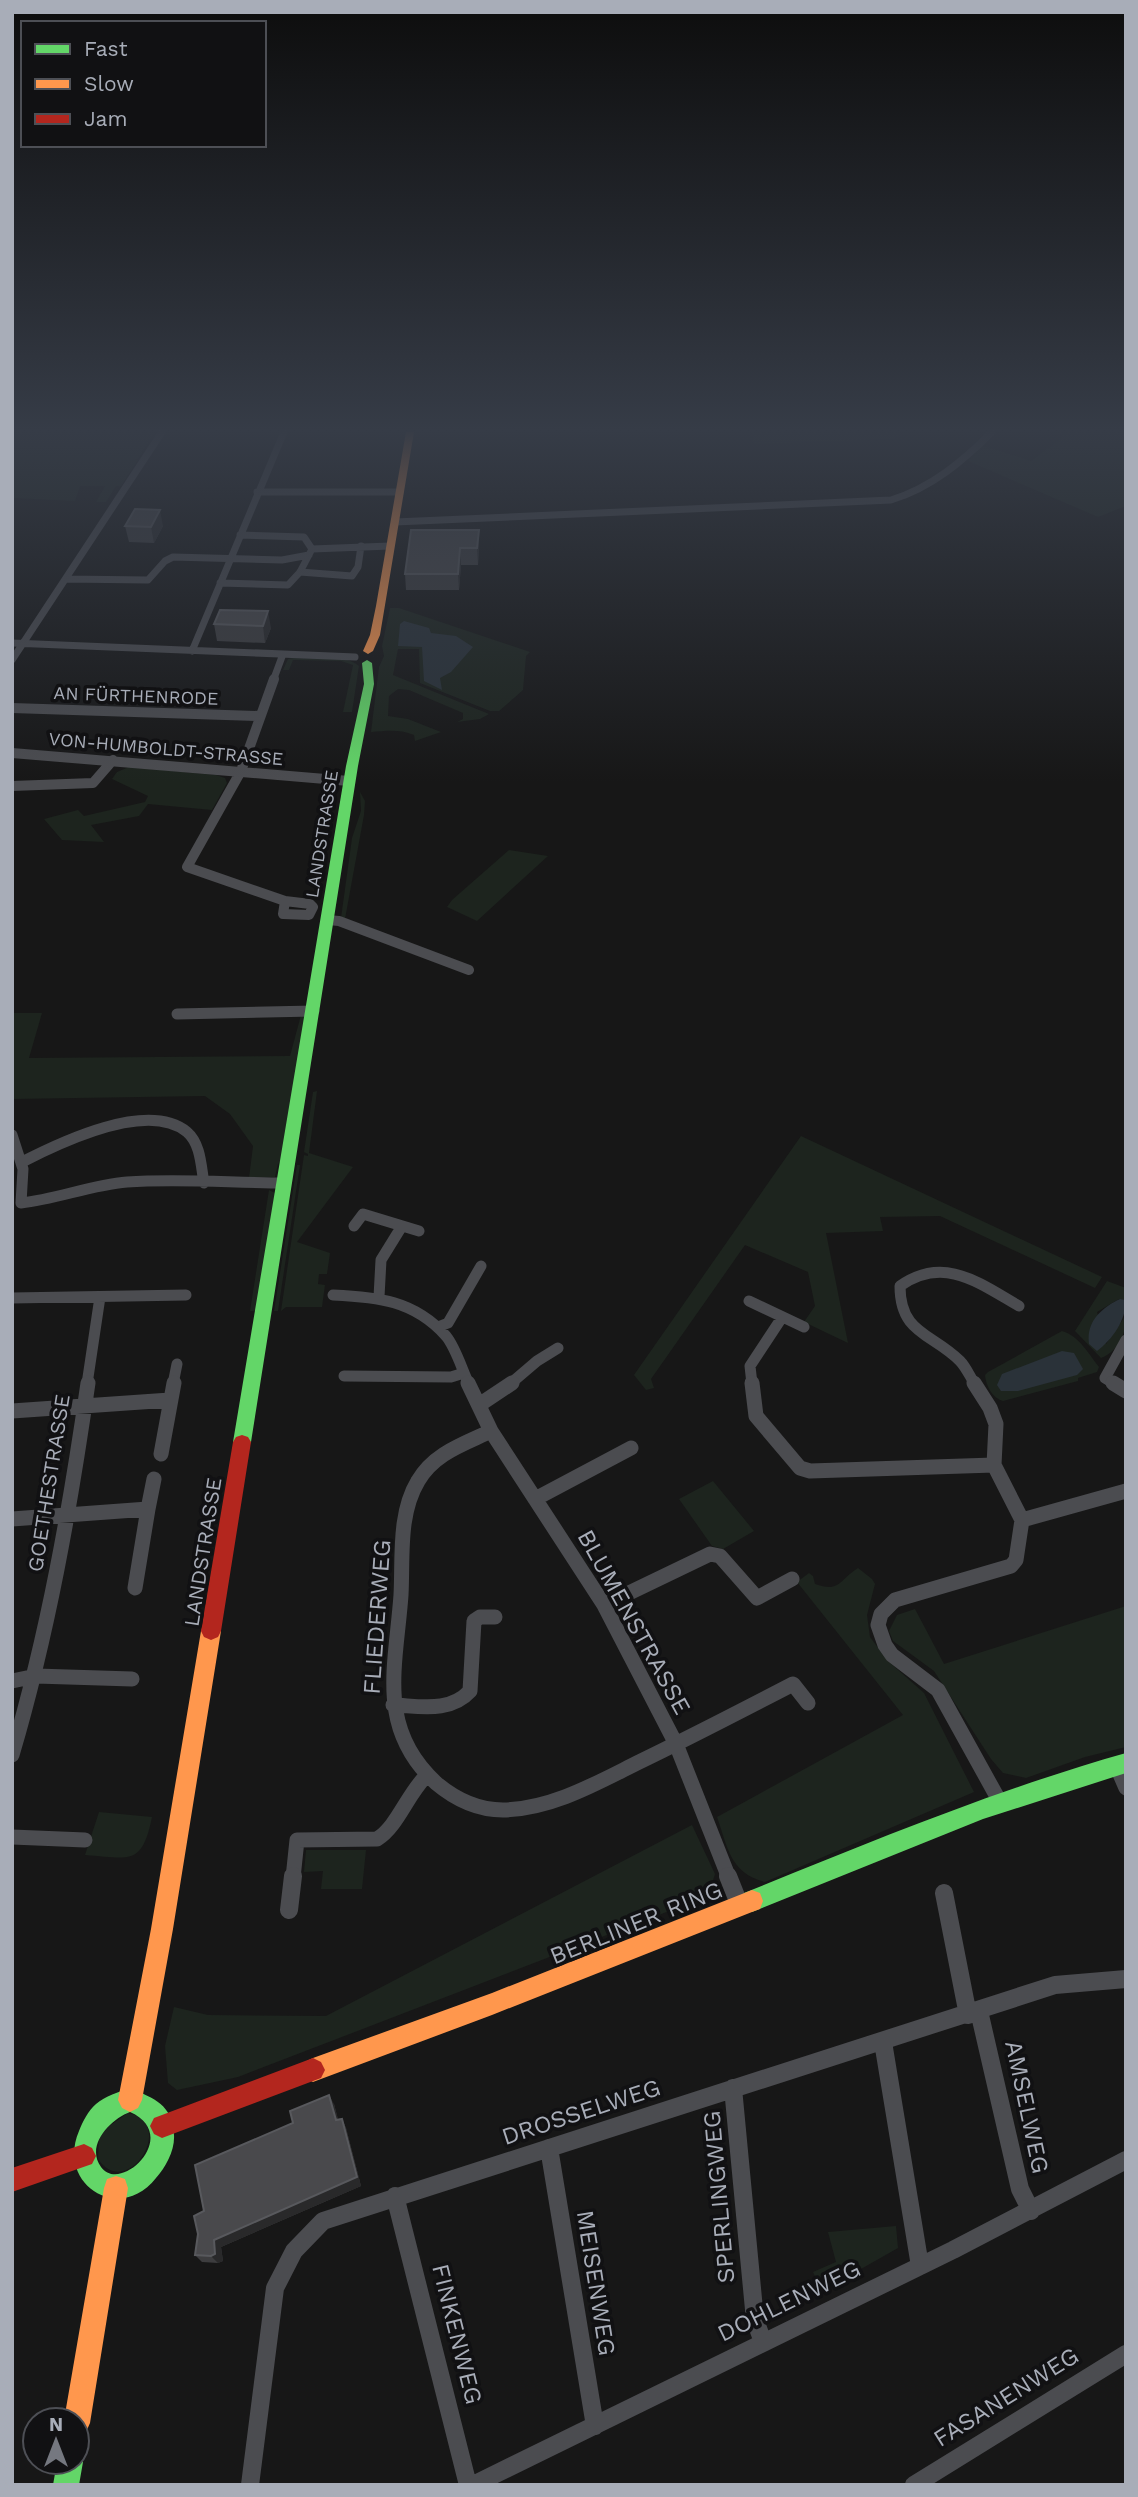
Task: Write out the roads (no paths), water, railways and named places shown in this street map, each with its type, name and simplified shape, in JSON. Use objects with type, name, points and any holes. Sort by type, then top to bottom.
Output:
[{"type":"street","points":[[12,660],[86,549]]},
{"type":"street","points":[[192,651],[235,549]]},
{"type":"street","points":[[220,583],[288,584],[302,569],[310,552],[309,549]]},
{"type":"street","points":[[66,579],[141,581],[153,578],[168,558],[282,560],[310,552],[340,549]]},
{"type":"street","points":[[282,560],[302,569],[352,576],[358,567],[361,549]]},
{"type":"street","name":"LANDSTRASSE","points":[[130,2099],[162,1929],[351,774],[369,684],[363,657],[375,635],[390,549]]},
{"type":"street","points":[[12,643],[363,657]]},
{"type":"street","points":[[283,654],[241,771],[187,867],[285,901]]},
{"type":"street","name":"AN FÜRTHENRODE","points":[[12,708],[259,716]]},
{"type":"street","name":"VON-HUMBOLDT-STRASSE","points":[[12,753],[316,778],[351,774]]},
{"type":"street","points":[[12,786],[93,782],[99,779],[113,760]]},
{"type":"street","name":"VON-HUMBOLDT-STRASSE","points":[[316,778],[351,774]]},
{"type":"street","points":[[328,920],[339,921],[469,970]]},
{"type":"street","points":[[177,1014],[314,1011]]},
{"type":"street","points":[[22,1162],[79,1134],[98,1128],[161,1122],[174,1124],[188,1133],[198,1147],[204,1183]]},
{"type":"street","points":[[12,1135],[22,1162],[21,1203],[51,1200],[97,1187],[128,1182],[285,1183]]},
{"type":"street","points":[[354,1226],[363,1214],[419,1231]]},
{"type":"street","points":[[379,1297],[382,1260],[402,1226]]},
{"type":"street","points":[[438,1327],[448,1323],[481,1266]]},
{"type":"street","points":[[1000,1802],[938,1690],[892,1655],[885,1645],[878,1625],[881,1614],[894,1600],[1011,1566],[1016,1560],[1022,1520],[994,1465],[996,1424],[990,1408],[960,1361],[910,1325],[900,1300],[900,1286],[916,1274],[944,1270],[972,1281],[1019,1306]]},
{"type":"street","name":"BLUMENSTRASSE","points":[[332,1295],[379,1297],[419,1313],[438,1327],[447,1338],[491,1431],[604,1605],[676,1744],[740,1906]]},
{"type":"street","points":[[12,1298],[186,1296]]},
{"type":"street","name":"GOETHESTRASSE","points":[[12,1755],[36,1676],[69,1515],[100,1297]]},
{"type":"street","points":[[749,1301],[781,1319],[804,1327]]},
{"type":"street","points":[[781,1319],[750,1366],[754,1406],[756,1416],[800,1468],[810,1471],[994,1465]]},
{"type":"street","points":[[1126,1340],[1105,1378],[1126,1391]]},
{"type":"street","points":[[479,1405],[494,1399],[536,1359],[558,1348]]},
{"type":"street","points":[[160,1454],[177,1364]]},
{"type":"street","points":[[344,1376],[451,1377],[464,1373]]},
{"type":"street","points":[[12,1411],[170,1400]]},
{"type":"street","name":"FLIEDERWEG","points":[[491,1431],[456,1448],[427,1467],[409,1497],[393,1705],[405,1746],[426,1776],[458,1800],[481,1808],[529,1808],[559,1800],[793,1684],[808,1703]]},
{"type":"street","points":[[535,1499],[631,1448]]},
{"type":"street","points":[[135,1588],[154,1479]]},
{"type":"street","points":[[1022,1520],[1126,1491]]},
{"type":"street","points":[[12,1519],[148,1509]]},
{"type":"street","points":[[604,1605],[710,1554],[720,1556],[757,1598],[792,1579]]},
{"type":"street","points":[[393,1705],[450,1705],[465,1699],[470,1691],[474,1621],[495,1617]]},
{"type":"street","points":[[12,1681],[36,1676],[132,1679]]},
{"type":"street","points":[[1121,1764],[1126,1788]]},
{"type":"street","name":"BERLINER RING","points":[[162,2126],[492,2004],[1000,1802],[1121,1764]]},
{"type":"street","points":[[289,1910],[297,1840],[377,1839],[391,1829],[406,1798],[426,1776]]},
{"type":"street","points":[[12,1837],[85,1840]]},
{"type":"street","name":"AMSELWEG","points":[[943,1893],[962,1996],[984,2024],[1020,2189],[1031,2210]]},
{"type":"street","name":"DROSSELWEG","points":[[250,2485],[275,2288],[282,2267],[308,2232],[323,2221],[1055,1985],[1126,1979]]},
{"type":"street","points":[[883,2042],[920,2266]]},
{"type":"street","name":"SPERLINGWEG","points":[[733,2088],[755,2320],[763,2342]]},
{"type":"street","points":[[130,2099],[150,2106],[162,2126],[163,2140],[152,2168],[129,2185],[116,2188],[94,2179],[84,2156],[89,2129],[97,2118],[118,2102],[130,2099]]},
{"type":"street","name":"MEISENWEG","points":[[549,2148],[595,2426]]},
{"type":"street","points":[[12,2180],[84,2156]]},
{"type":"street","name":"DOHLENWEG","points":[[470,2485],[674,2389],[1126,2160]]},
{"type":"street","points":[[80,2406],[116,2188]]},
{"type":"street","name":"FINKENWEG","points":[[395,2196],[470,2485]]},
{"type":"street","name":"FASANENWEG","points":[[914,2485],[1126,2354]]}]
